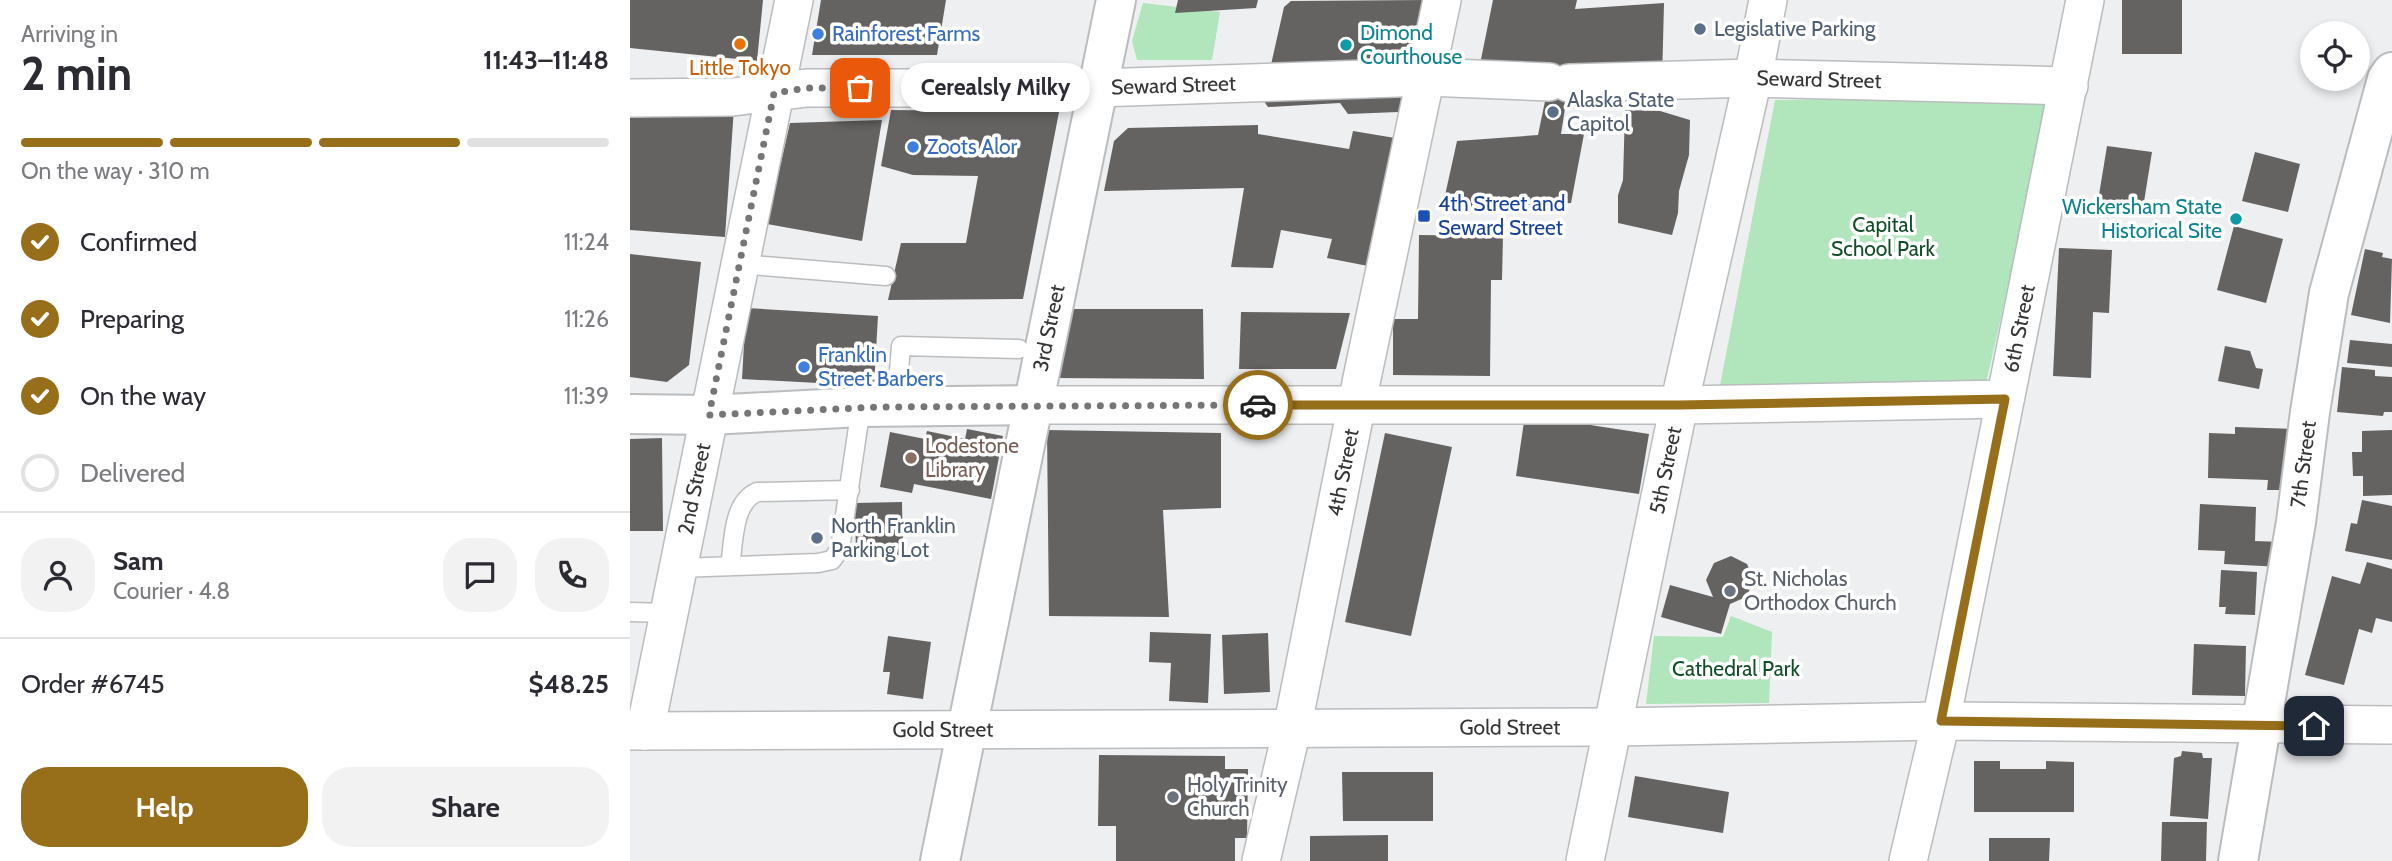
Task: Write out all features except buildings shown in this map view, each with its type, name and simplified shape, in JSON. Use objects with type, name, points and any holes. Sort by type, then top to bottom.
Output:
[{"type":"street","name":"2nd Street","points":[[638,731],[678,568],[794,0]]},
{"type":"street","name":"3rd Street","points":[[940,861],[1116,0]]},
{"type":"street","name":"4th Street","points":[[1261,861],[1292,729],[1442,0]]},
{"type":"street","name":"5th Street","points":[[1586,861],[1679,405],[1768,0]]},
{"type":"street","name":"6th Street","points":[[1909,861],[1941,721],[2085,0]]},
{"type":"street","name":"7th Street","points":[[2238,861],[2296,522],[2329,293],[2387,79],[2392,72]]},
{"type":"street","name":"Seward Street","points":[[630,98],[733,97],[807,88],[1097,88],[1426,77],[1559,83],[1753,78],[2068,86]]},
{"type":"street","points":[[630,414],[709,415],[878,407],[1032,405],[1679,405],[2005,399]]},
{"type":"street","name":"Gold Street","points":[[638,731],[1613,727],[1941,721],[2262,726],[2392,725]]},
{"type":"lane","points":[[739,264],[886,276]]},
{"type":"lane","points":[[678,568],[818,564],[832,560],[840,548],[850,490],[901,346],[1019,349]]},
{"type":"lane","points":[[730,566],[739,511],[747,496],[757,492],[850,490]]},
{"type":"lane","points":[[630,612],[668,613]]},
{"type":"green space","points":[[1143,3],[1220,12],[1212,60],[1137,60],[1132,41]]},
{"type":"green space","name":"Capital School Park","points":[[2051,97],[1986,383],[1718,396],[1775,100]]},
{"type":"green space","name":"Cathedral Park","points":[[1731,616],[1772,632],[1769,703],[1646,704],[1654,636],[1723,637]]},
{"type":"way so far","points":[[860,88],[807,88],[774,93],[709,415],[878,407],[1258,405]]},
{"type":"place","name":"Legislative Parking","points":[[1700,29]]},
{"type":"place","name":"Rainforest Farms","points":[[818,34]]},
{"type":"place","name":"Little Tokyo","points":[[740,44]]},
{"type":"place","name":"Dimond Courthouse","points":[[1346,45]]},
{"type":"place","name":"Cerealsly Milky","points":[[860,88]]},
{"type":"place","name":"Alaska State Capitol","points":[[1553,112]]},
{"type":"place","name":"Zoots Alor","points":[[913,147]]},
{"type":"place","name":"4th Street and Seward Street","points":[[1424,216]]},
{"type":"place","name":"Wickersham State Historical Site","points":[[2236,219]]},
{"type":"place","name":"Franklin Street Barbers","points":[[804,367]]},
{"type":"place","name":"Lodestone Library","points":[[911,458]]},
{"type":"place","name":"North Franklin Parking Lot","points":[[817,538]]},
{"type":"place","name":"St. Nicholas Orthodox Church","points":[[1730,591]]},
{"type":"place","name":"Holy Trinity Church","points":[[1173,797]]},
{"type":"route","points":[[1258,405],[1679,405],[2005,399],[1941,721],[2314,726]]}]
